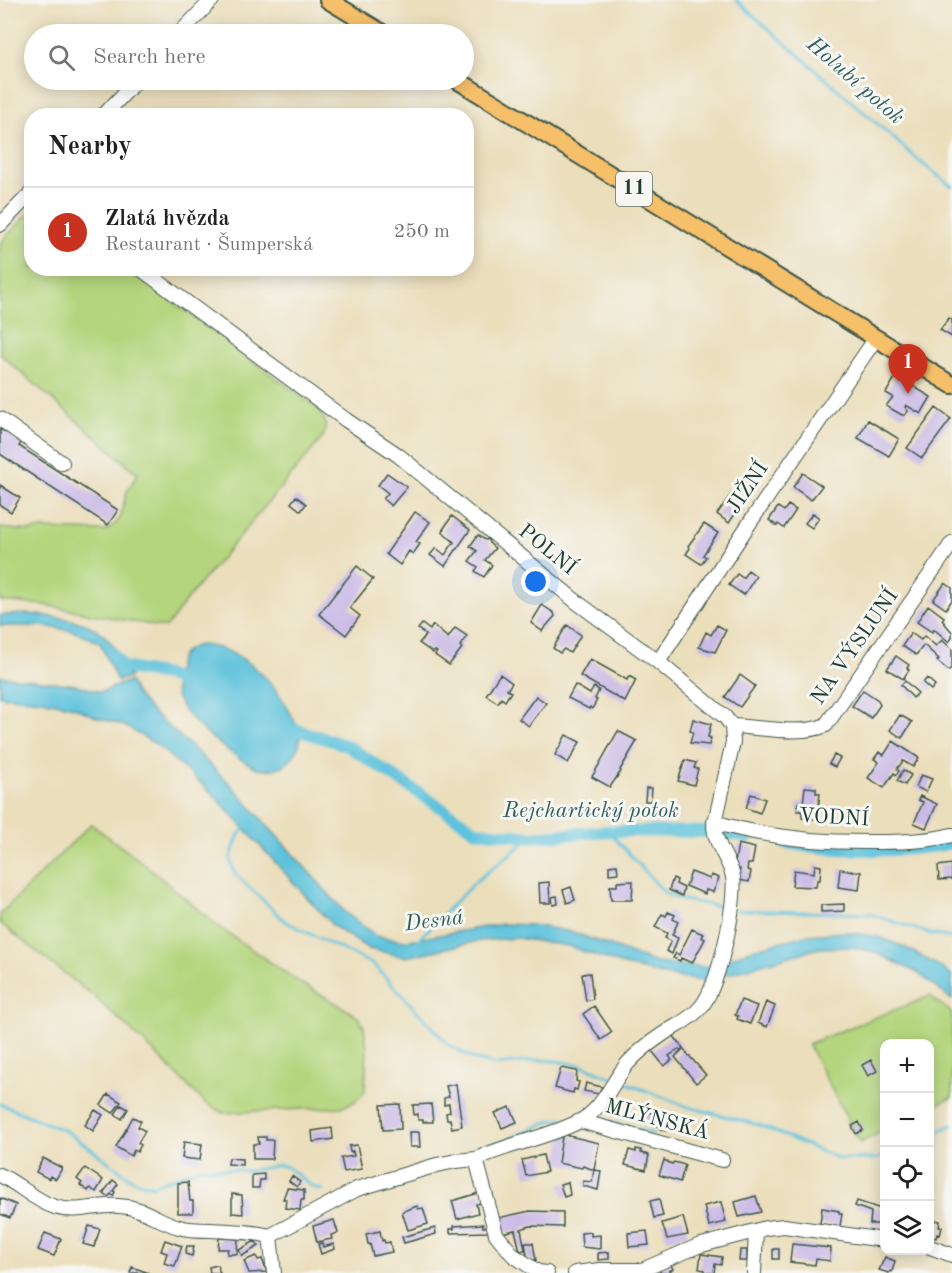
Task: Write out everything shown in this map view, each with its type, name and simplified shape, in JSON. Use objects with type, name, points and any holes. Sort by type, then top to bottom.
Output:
[{"type":"main road","points":[[328,0],[368,24]]},
{"type":"main road","name":"11","points":[[473,90],[952,385]]},
{"type":"street","points":[[189,24],[212,0]]},
{"type":"street","points":[[111,108],[128,90]]},
{"type":"street","points":[[0,225],[24,200]]},
{"type":"street","name":"POLNÍ","points":[[151,276],[346,420],[398,455],[578,603],[658,662],[725,717],[732,726]]},
{"type":"street","name":"JIŽNÍ","points":[[658,662],[876,338]]},
{"type":"street","points":[[0,419],[62,463]]},
{"type":"street","name":"NA VÝSLUNÍ","points":[[732,726],[816,730],[826,725],[952,543]]},
{"type":"street","points":[[0,1174],[41,1201],[56,1208],[85,1210],[116,1205],[127,1206],[140,1209],[178,1227],[251,1231],[270,1236],[357,1189],[437,1165],[476,1159],[580,1121],[599,1106],[628,1064],[643,1050],[700,1010],[712,989],[732,908],[733,877],[714,829],[733,742],[732,726]]},
{"type":"street","name":"VODNÍ","points":[[714,829],[735,828],[814,841],[905,842],[938,839],[952,835]]},
{"type":"street","name":"MLÝNSKÁ","points":[[580,1121],[722,1160]]},
{"type":"street","points":[[476,1159],[496,1234],[513,1255],[538,1272],[547,1273]]},
{"type":"street","points":[[575,1273],[600,1270],[642,1270],[698,1246],[784,1226],[880,1239]]},
{"type":"street","points":[[754,1273],[756,1231]]},
{"type":"street","points":[[270,1236],[274,1273]]},
{"type":"street","points":[[934,1248],[952,1255]]},
{"type":"green space","points":[[24,218],[24,276],[138,276],[318,409],[323,416],[325,426],[323,437],[188,598],[166,628],[45,605],[0,601],[0,528],[30,531],[43,529],[105,531],[120,518],[127,491],[138,474],[0,354],[0,243]]},
{"type":"green space","points":[[91,824],[143,863],[220,928],[302,984],[359,1018],[364,1027],[367,1048],[363,1094],[354,1102],[342,1107],[223,1113],[206,1104],[97,999],[0,923],[0,914]]},
{"type":"green space","points":[[930,996],[952,1013],[952,1097],[934,1106],[934,1039],[880,1039],[880,1132],[860,1143],[808,1044]]},
{"type":"water","points":[[30,614],[66,619],[92,627],[103,634],[112,645],[130,677],[117,681],[100,643],[73,631],[43,626],[0,626],[0,615]]},
{"type":"water","points":[[200,645],[215,647],[242,659],[266,678],[284,701],[299,730],[300,739],[294,755],[282,766],[265,770],[247,763],[209,736],[186,713],[175,692],[178,664],[184,653]]},
{"type":"water","points":[[0,676],[77,685],[101,692],[129,681],[136,694],[152,712],[232,786],[345,912],[376,936],[404,941],[502,924],[532,925],[573,932],[656,963],[706,967],[756,948],[806,935],[846,932],[879,937],[904,947],[939,966],[952,976],[952,1000],[918,973],[874,952],[853,947],[819,948],[702,981],[657,974],[568,946],[516,938],[479,941],[406,957],[369,949],[333,926],[213,794],[157,745],[125,726],[74,707],[42,700],[0,696]]},
{"type":"building","points":[[949,318],[952,320],[952,337],[940,330]]},
{"type":"building","points":[[896,376],[931,397],[921,414],[906,405],[908,411],[905,415],[886,406],[893,397],[886,393]]},
{"type":"building","points":[[936,408],[951,419],[922,458],[907,448]]},
{"type":"building","points":[[868,420],[899,439],[889,456],[858,438]]},
{"type":"building","points":[[0,429],[22,441],[19,446],[118,510],[108,525],[0,454]]},
{"type":"building","points":[[387,473],[407,487],[391,506],[383,499],[388,493],[378,485]]},
{"type":"building","points":[[803,473],[822,486],[811,500],[793,487]]},
{"type":"building","points":[[0,485],[20,498],[11,512],[0,505]]},
{"type":"building","points":[[732,493],[744,501],[729,523],[717,514]]},
{"type":"building","points":[[296,496],[306,504],[301,511],[291,503]]},
{"type":"building","points":[[788,505],[796,510],[784,528],[769,520],[778,507],[784,511]]},
{"type":"building","points":[[415,512],[430,522],[416,542],[420,544],[413,554],[409,551],[400,565],[386,554]]},
{"type":"building","points":[[813,513],[819,518],[812,528],[805,523]]},
{"type":"building","points":[[452,516],[470,530],[445,566],[430,555],[436,548],[445,555],[454,542],[442,531]]},
{"type":"building","points":[[704,524],[718,533],[703,555],[706,557],[701,564],[686,554],[690,548],[688,546]]},
{"type":"building","points":[[478,535],[485,540],[488,539],[495,548],[485,560],[492,565],[484,577],[475,571],[478,567],[469,561],[477,551],[470,546]]},
{"type":"building","points":[[357,566],[373,579],[350,608],[360,616],[346,635],[319,614]]},
{"type":"building","points":[[748,570],[756,576],[744,595],[729,585],[737,574],[743,578]]},
{"type":"building","points":[[945,583],[952,588],[952,600],[946,609],[933,600]]},
{"type":"building","points":[[542,605],[555,616],[542,631],[531,623]]},
{"type":"building","points":[[928,605],[944,617],[942,620],[952,632],[949,642],[934,629],[932,632],[917,622]]},
{"type":"building","points":[[422,624],[430,630],[433,625],[448,638],[455,628],[467,636],[460,646],[462,648],[449,665],[435,655],[437,652],[433,653],[419,643],[426,635],[418,629]]},
{"type":"building","points":[[567,625],[581,635],[570,653],[564,649],[560,653],[553,648]]},
{"type":"building","points":[[717,625],[726,630],[715,652],[699,647],[706,632],[711,635]]},
{"type":"building","points":[[911,633],[921,640],[924,636],[936,646],[942,640],[952,649],[952,667],[949,671],[924,645],[916,655],[902,646]]},
{"type":"building","points":[[896,656],[909,665],[907,668],[909,670],[903,679],[887,669]]},
{"type":"building","points":[[590,659],[627,680],[629,676],[636,680],[625,702],[580,676]]},
{"type":"building","points":[[500,674],[512,683],[507,690],[511,692],[505,701],[501,698],[498,703],[486,695]]},
{"type":"building","points":[[740,675],[755,686],[740,707],[725,697]]},
{"type":"building","points":[[927,678],[935,685],[931,690],[923,683]]},
{"type":"building","points":[[905,681],[918,693],[913,698],[901,685]]},
{"type":"building","points":[[575,685],[590,694],[594,687],[599,690],[592,709],[568,698]]},
{"type":"building","points":[[863,690],[878,700],[880,705],[871,718],[852,706]]},
{"type":"building","points":[[536,696],[546,703],[529,726],[519,719]]},
{"type":"building","points":[[900,715],[912,722],[902,738],[890,730]]},
{"type":"building","points":[[693,719],[711,724],[709,745],[690,743]]},
{"type":"building","points":[[618,731],[637,741],[610,787],[592,777]]},
{"type":"building","points":[[566,735],[580,742],[568,763],[555,755]]},
{"type":"building","points":[[893,741],[919,758],[913,767],[903,761],[897,769],[899,771],[896,775],[894,773],[884,788],[868,778],[879,762],[874,759],[879,752],[884,755]]},
{"type":"building","points":[[834,755],[840,758],[835,767],[829,764]]},
{"type":"building","points":[[685,760],[696,763],[694,768],[698,769],[694,785],[678,781]]},
{"type":"building","points":[[903,770],[911,775],[905,785],[897,781]]},
{"type":"building","points":[[921,775],[932,779],[926,792],[916,787]]},
{"type":"building","points":[[805,787],[816,788],[816,793],[820,793],[817,819],[802,818],[802,811],[797,811],[798,803],[803,803]]},
{"type":"building","points":[[646,788],[652,788],[651,801],[645,801]]},
{"type":"building","points":[[751,794],[765,799],[760,813],[746,808]]},
{"type":"building","points":[[920,796],[937,804],[926,828],[914,823],[923,802],[918,800]]},
{"type":"building","points":[[738,844],[755,848],[752,864],[748,864],[747,870],[751,871],[749,882],[738,880],[740,869],[734,868]]},
{"type":"building","points":[[952,864],[952,879],[939,880],[938,866]]},
{"type":"building","points":[[617,865],[618,873],[609,874],[609,866]]},
{"type":"building","points":[[815,865],[821,866],[820,880],[817,880],[816,887],[792,886],[794,870],[814,873]]},
{"type":"building","points":[[840,869],[861,872],[859,890],[838,887]]},
{"type":"building","points":[[691,872],[710,879],[711,875],[719,878],[713,892],[706,890],[705,894],[686,886]]},
{"type":"building","points":[[673,878],[677,880],[676,884],[684,888],[682,896],[669,890]]},
{"type":"building","points":[[633,881],[632,900],[611,900],[610,886],[617,886],[617,882]]},
{"type":"building","points":[[549,882],[550,903],[540,903],[539,883]]},
{"type":"building","points":[[571,887],[575,900],[567,903],[563,890]]},
{"type":"building","points":[[557,896],[558,904],[553,905],[552,897]]},
{"type":"building","points":[[844,904],[844,911],[821,912],[821,905]]},
{"type":"building","points":[[668,912],[675,915],[673,919],[678,922],[672,935],[678,938],[672,954],[666,951],[671,941],[665,938],[667,933],[655,927],[662,914],[666,916]]},
{"type":"building","points":[[692,929],[703,934],[701,937],[705,939],[692,963],[681,958],[680,961],[673,958],[676,953],[679,955]]},
{"type":"building","points":[[590,973],[593,999],[586,1001],[582,974]]},
{"type":"building","points":[[741,1000],[757,1006],[750,1024],[737,1019],[738,1016],[735,1015]]},
{"type":"building","points":[[766,1002],[775,1006],[767,1027],[758,1023]]},
{"type":"building","points":[[594,1006],[612,1032],[601,1040],[583,1014]]},
{"type":"building","points":[[673,1035],[683,1048],[669,1056],[672,1060],[664,1066],[652,1051]]},
{"type":"building","points":[[683,1049],[706,1075],[696,1083],[675,1057]]},
{"type":"building","points":[[871,1060],[877,1071],[868,1076],[862,1065]]},
{"type":"building","points":[[561,1068],[577,1071],[576,1081],[579,1082],[577,1090],[574,1089],[573,1093],[555,1088]]},
{"type":"building","points":[[586,1083],[602,1087],[599,1094],[584,1091]]},
{"type":"building","points":[[456,1084],[462,1126],[452,1128],[446,1113],[450,1112],[449,1104],[444,1105],[444,1098],[449,1097],[446,1086]]},
{"type":"building","points":[[108,1094],[121,1102],[113,1113],[101,1105]]},
{"type":"building","points":[[400,1104],[401,1129],[383,1130],[381,1105]]},
{"type":"building","points":[[431,1104],[433,1122],[418,1120],[418,1114],[414,1115],[413,1105]]},
{"type":"building","points":[[121,1105],[128,1109],[122,1119],[115,1114]]},
{"type":"building","points":[[510,1107],[517,1122],[502,1128],[495,1113]]},
{"type":"building","points":[[654,1109],[663,1112],[661,1119],[669,1121],[666,1131],[660,1129],[661,1127],[643,1122],[644,1112],[652,1113]]},
{"type":"building","points":[[95,1110],[103,1115],[93,1131],[85,1125]]},
{"type":"building","points":[[133,1117],[141,1121],[138,1127],[145,1131],[138,1143],[141,1145],[137,1152],[134,1150],[131,1156],[116,1147]]},
{"type":"building","points":[[859,1122],[863,1130],[856,1134],[852,1126]]},
{"type":"building","points":[[332,1128],[333,1139],[313,1142],[312,1131]]},
{"type":"building","points":[[409,1132],[419,1132],[420,1147],[410,1147]]},
{"type":"building","points":[[565,1135],[599,1143],[594,1170],[583,1166],[582,1168],[558,1163],[562,1137],[560,1137]]},
{"type":"building","points":[[258,1137],[273,1140],[272,1159],[253,1159],[253,1144],[259,1144]]},
{"type":"building","points":[[184,1142],[202,1144],[200,1160],[182,1158]]},
{"type":"building","points":[[357,1145],[362,1169],[344,1172],[341,1158],[354,1156],[349,1146]]},
{"type":"building","points":[[636,1149],[649,1155],[646,1170],[625,1165],[629,1150],[636,1152]]},
{"type":"building","points":[[543,1155],[547,1172],[526,1176],[522,1160]]},
{"type":"building","points":[[43,1158],[62,1168],[56,1179],[50,1176],[49,1179],[36,1172]]},
{"type":"building","points":[[229,1158],[242,1159],[242,1165],[228,1164]]},
{"type":"building","points":[[664,1160],[672,1164],[674,1162],[685,1165],[680,1182],[659,1175]]},
{"type":"building","points":[[85,1168],[103,1180],[96,1192],[90,1188],[88,1191],[80,1185],[82,1183],[77,1179]]},
{"type":"building","points":[[594,1170],[601,1171],[598,1190],[583,1186],[583,1181],[592,1182]]},
{"type":"building","points":[[264,1174],[264,1180],[260,1180],[259,1188],[252,1188],[252,1175]]},
{"type":"building","points":[[292,1176],[300,1182],[297,1187],[289,1181]]},
{"type":"building","points":[[113,1180],[118,1184],[113,1191],[115,1192],[113,1196],[111,1194],[108,1197],[103,1193]]},
{"type":"building","points":[[188,1182],[190,1201],[193,1201],[193,1213],[178,1213],[178,1183]]},
{"type":"building","points":[[568,1182],[570,1195],[564,1197],[560,1184]]},
{"type":"building","points":[[287,1188],[304,1190],[304,1200],[301,1200],[300,1210],[285,1208],[286,1199],[283,1199]]},
{"type":"building","points":[[482,1192],[485,1202],[476,1204],[478,1213],[457,1219],[452,1201]]},
{"type":"building","points":[[232,1194],[242,1195],[243,1214],[232,1213]]},
{"type":"building","points":[[756,1196],[761,1212],[739,1217],[735,1202]]},
{"type":"building","points":[[0,1198],[16,1205],[10,1218],[0,1214]]},
{"type":"building","points":[[659,1199],[663,1216],[654,1218],[650,1201]]},
{"type":"building","points":[[857,1201],[880,1209],[880,1224],[870,1224],[871,1212],[855,1206]]},
{"type":"building","points":[[721,1202],[726,1222],[709,1226],[704,1206]]},
{"type":"building","points":[[417,1206],[418,1209],[423,1208],[428,1224],[408,1230],[402,1212]]},
{"type":"building","points":[[822,1208],[839,1211],[842,1214],[840,1226],[820,1224]]},
{"type":"building","points":[[530,1211],[563,1212],[563,1227],[530,1226],[521,1229],[525,1250],[520,1251],[515,1230],[501,1233],[498,1218]]},
{"type":"building","points":[[683,1217],[688,1235],[667,1239],[662,1223]]},
{"type":"building","points":[[334,1220],[338,1233],[331,1235],[332,1239],[317,1242],[313,1226]]},
{"type":"building","points":[[934,1220],[940,1221],[939,1227],[942,1227],[940,1235],[937,1234],[934,1238]]},
{"type":"building","points":[[483,1224],[483,1227],[489,1226],[490,1232],[450,1233],[450,1229],[454,1229],[454,1226]]},
{"type":"building","points":[[89,1226],[100,1229],[94,1247],[83,1244]]},
{"type":"building","points":[[435,1228],[436,1234],[404,1243],[402,1237]]},
{"type":"building","points":[[380,1231],[382,1241],[390,1242],[392,1252],[373,1256],[366,1234]]},
{"type":"building","points":[[647,1231],[649,1245],[629,1247],[628,1233]]},
{"type":"building","points":[[591,1232],[591,1236],[600,1235],[600,1249],[582,1247],[581,1233]]},
{"type":"building","points":[[45,1233],[61,1239],[54,1256],[38,1250]]},
{"type":"building","points":[[219,1238],[238,1239],[237,1254],[227,1254],[228,1249],[218,1249]]},
{"type":"building","points":[[165,1240],[182,1246],[175,1266],[164,1263],[167,1253],[161,1251]]},
{"type":"building","points":[[255,1241],[259,1246],[242,1256],[239,1250]]},
{"type":"building","points":[[322,1243],[323,1247],[334,1244],[335,1249],[321,1254],[318,1244]]},
{"type":"building","points":[[525,1243],[533,1243],[536,1260],[528,1261]]},
{"type":"building","points":[[792,1244],[831,1248],[830,1261],[816,1259],[815,1265],[790,1262]]},
{"type":"building","points":[[187,1246],[194,1246],[192,1256],[185,1254]]},
{"type":"building","points":[[773,1249],[779,1249],[779,1259],[773,1259]]},
{"type":"building","points":[[740,1250],[747,1250],[747,1261],[739,1261]]},
{"type":"building","points":[[609,1252],[609,1259],[598,1260],[598,1253]]},
{"type":"building","points":[[701,1254],[722,1257],[721,1265],[715,1264],[714,1273],[705,1273],[705,1270],[699,1269]]},
{"type":"building","points":[[256,1256],[258,1260],[262,1259],[267,1272],[249,1273],[244,1261]]},
{"type":"building","points":[[885,1257],[895,1261],[892,1272],[879,1270]]},
{"type":"building","points":[[670,1263],[673,1269],[669,1273],[660,1273],[660,1267]]},
{"type":"building","points":[[217,1265],[220,1273],[210,1273],[209,1267]]},
{"type":"building","points":[[132,1267],[149,1273],[130,1273]]},
{"type":"waterway","name":"Holubí potok","points":[[736,0],[924,165],[952,186]]},
{"type":"waterway","name":"Rejchartický potok","points":[[116,657],[122,667],[166,675],[189,685]]},
{"type":"waterway","name":"Rejchartický potok","points":[[285,726],[348,746],[476,831],[531,837],[608,831],[720,832],[748,837]]},
{"type":"waterway","points":[[247,826],[239,834],[230,859],[235,874],[286,922],[374,965],[450,1046],[474,1059],[496,1065],[540,1060],[556,1061],[581,1065],[613,1078]]},
{"type":"waterway","points":[[608,831],[665,893],[679,899],[726,908]]},
{"type":"waterway","name":"Desná","points":[[417,941],[475,882],[531,837]]},
{"type":"waterway","name":"Rejchartický potok","points":[[786,843],[869,850],[914,849],[952,843]]},
{"type":"waterway","points":[[737,910],[871,914],[931,934],[952,938]]},
{"type":"waterway","points":[[619,1080],[685,1106],[759,1125],[840,1159],[880,1157]]},
{"type":"waterway","points":[[0,1104],[68,1132],[133,1180],[152,1186],[201,1167],[249,1171],[280,1165],[287,1167],[313,1187],[323,1190]]},
{"type":"waterway","points":[[499,1143],[551,1121],[565,1119]]},
{"type":"waterway","points":[[607,1121],[653,1134]]},
{"type":"waterway","points":[[934,1133],[952,1125]]},
{"type":"place","name":"Zlatá hvězda","points":[[908,394]]}]
